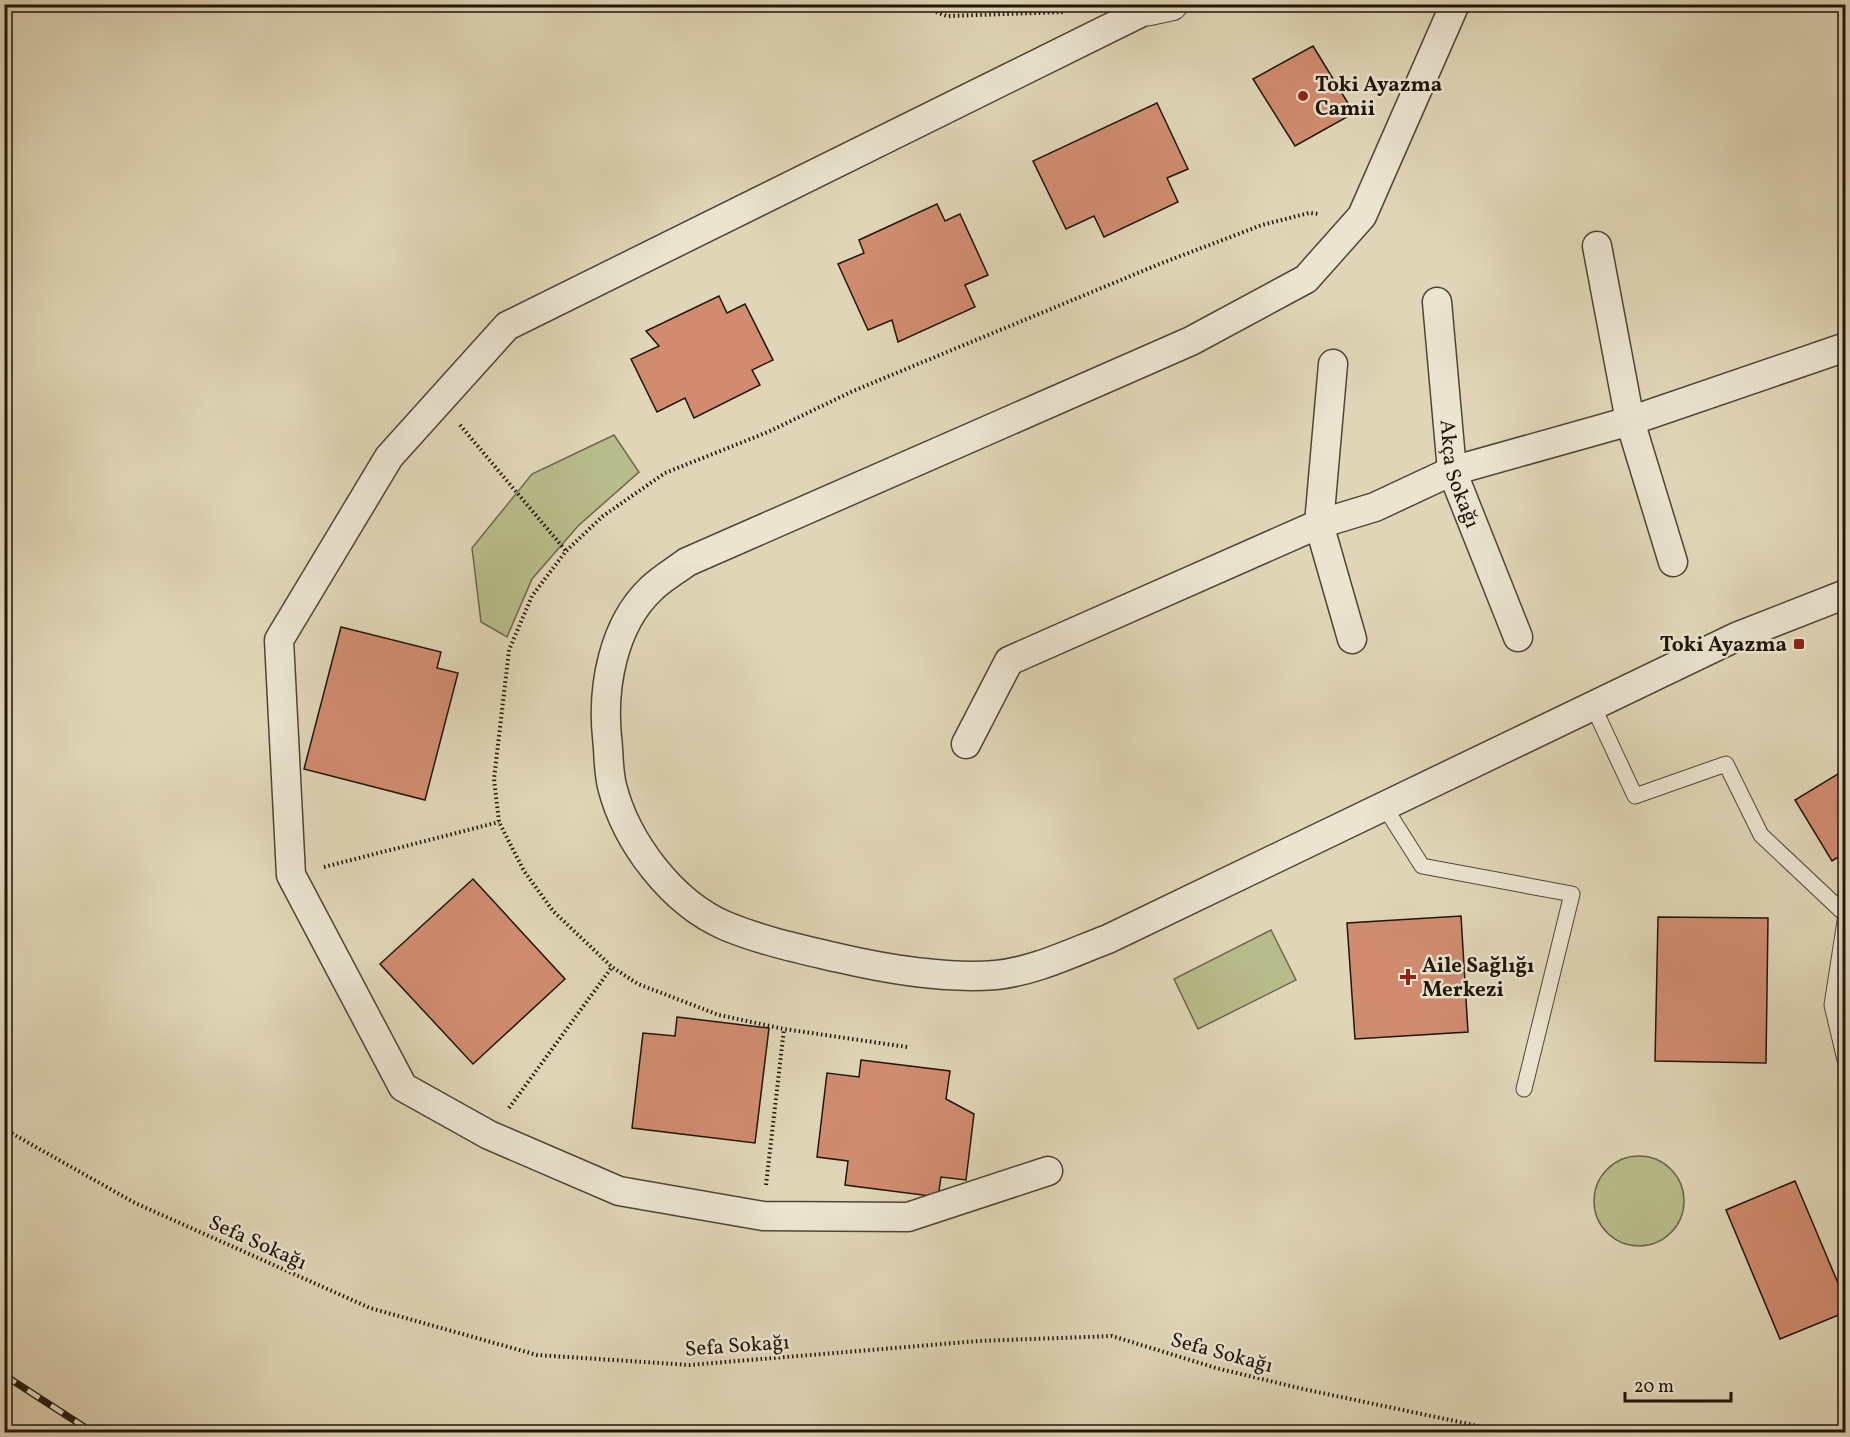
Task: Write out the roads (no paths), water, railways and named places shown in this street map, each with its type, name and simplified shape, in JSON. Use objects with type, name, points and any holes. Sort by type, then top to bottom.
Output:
[{"type":"street","points":[[1455,4],[1362,216],[1306,279],[1191,340],[687,562],[650,590],[626,622],[611,663],[606,722],[612,785],[624,822],[642,854],[676,893],[724,925],[783,945],[869,965],[956,974],[996,975],[1032,969],[1108,939],[1736,637],[1845,594]]},
{"type":"street","points":[[1048,1171],[908,1217],[763,1216],[619,1191],[489,1135],[403,1087],[291,875],[279,640],[389,457],[507,326],[1157,6]]},
{"type":"street","points":[[1598,246],[1630,421],[1673,562]]},
{"type":"street","name":"Akça Sokağı","points":[[1437,302],[1452,471],[1518,637]]},
{"type":"street","points":[[966,744],[1009,661],[1320,524],[1375,507],[1452,471],[1630,421],[1845,346]]},
{"type":"street","points":[[1333,364],[1320,524],[1352,639]]},
{"type":"lane","points":[[1593,705],[1635,796],[1726,765],[1761,835],[1845,915],[1832,1005],[1845,1064]]},
{"type":"lane","points":[[1384,806],[1422,866],[1572,894],[1524,1089]]},
{"type":"lane","points":[[1832,1005],[1845,1024]]},
{"type":"railway","points":[[4,1375],[92,1432]]},
{"type":"railway","points":[[4,1427],[14,1432]]},
{"type":"place","name":"Toki Ayazma Camii","points":[[1303,96]]},
{"type":"place","name":"Toki Ayazma","points":[[1799,644]]},
{"type":"place","name":"Aile Sağlığı Merkezi","points":[[1408,977]]}]
